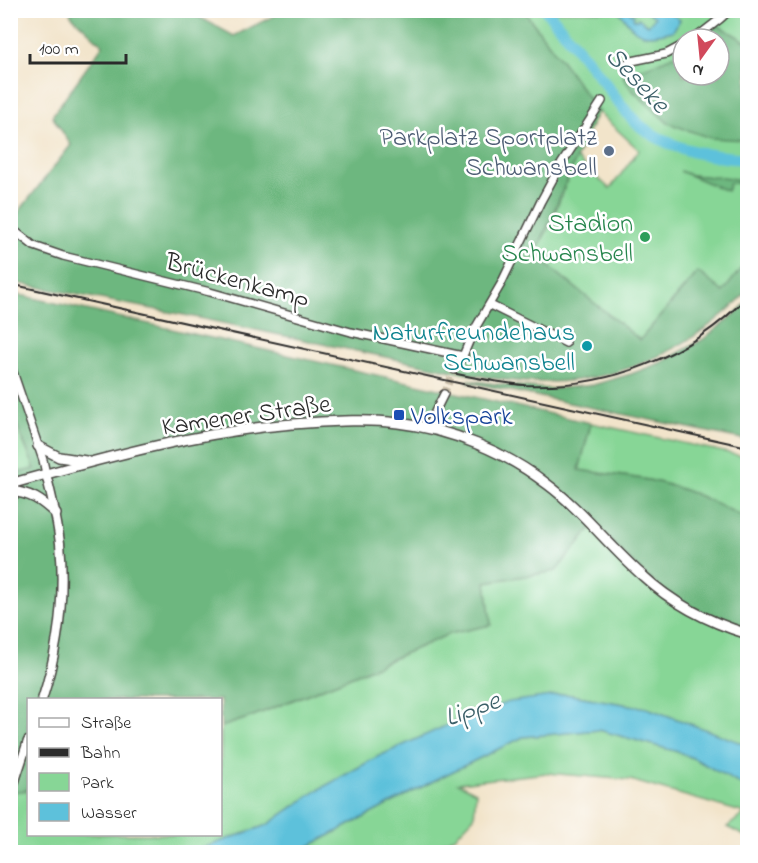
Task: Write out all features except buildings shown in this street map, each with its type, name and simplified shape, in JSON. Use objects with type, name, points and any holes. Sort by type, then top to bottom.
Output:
[{"type":"main road","name":"Kamener Straße","points":[[10,484],[213,435],[290,424],[364,421],[427,428],[488,448],[515,461],[561,494],[640,574],[671,599],[710,621],[747,634]]},
{"type":"main road","points":[[38,446],[59,457],[94,462]]},
{"type":"main road","points":[[10,491],[34,496],[56,514]]},
{"type":"street","points":[[710,27],[730,10]]},
{"type":"street","points":[[625,67],[632,61],[671,51]]},
{"type":"street","points":[[456,366],[490,305],[560,166],[602,101]]},
{"type":"street","name":"Brückenkamp","points":[[10,225],[34,246],[63,256],[210,292],[351,332],[463,356]]},
{"type":"street","points":[[490,305],[566,343]]},
{"type":"street","points":[[10,363],[46,474],[56,514],[61,561],[61,605],[57,639],[42,698]]},
{"type":"street","points":[[427,428],[444,394]]},
{"type":"street","points":[[10,796],[27,744]]},
{"type":"green space","points":[[394,10],[524,11],[567,68],[598,112],[535,255],[640,340],[698,272],[723,292],[747,261],[747,292],[705,329],[657,357],[604,375],[577,380],[537,382],[505,380],[462,373],[184,315],[11,282],[10,223],[71,145],[52,116],[103,45],[71,15],[70,11],[188,11],[234,36],[283,11],[333,11],[347,15],[379,17]]},
{"type":"green space","points":[[524,11],[747,11],[747,42],[731,33],[731,27],[717,25],[715,27],[671,27],[671,57],[659,62],[671,73],[671,87],[685,87],[741,140],[747,140],[747,180],[690,175],[727,190],[730,182],[747,184],[747,261],[723,292],[697,272],[640,340],[535,255],[552,220],[576,158],[610,189],[639,150],[598,112]]},
{"type":"green space","points":[[731,33],[747,42],[747,140],[710,138],[668,123],[631,89],[623,76],[671,57],[671,87],[731,87]]},
{"type":"green space","points":[[680,171],[690,175],[747,180],[747,184],[730,183],[727,191]]},
{"type":"green space","points":[[11,293],[591,423],[579,470],[640,479],[685,490],[747,519],[747,630],[699,611],[672,596],[641,571],[594,524],[556,571],[486,582],[491,625],[449,634],[360,673],[222,727],[222,698],[27,698],[27,790],[11,792],[11,474],[35,469],[11,411]]},
{"type":"green space","points":[[747,302],[747,440],[468,382],[469,380],[552,389],[593,385],[660,363],[702,340]]},
{"type":"green space","points":[[10,411],[35,469],[11,474]]},
{"type":"green space","points":[[591,423],[747,457],[747,519],[703,497],[675,487],[579,470]]},
{"type":"green space","points":[[594,524],[747,630],[747,745],[647,708],[565,694],[318,790],[267,825],[203,848],[178,852],[11,852],[10,792],[27,790],[27,836],[222,836],[222,727],[360,673],[449,634],[491,625],[486,582],[556,571]]},
{"type":"green space","points":[[599,730],[678,752],[747,788],[747,837],[727,827],[745,813],[630,780],[547,773],[458,783],[476,792],[474,817],[456,836],[425,852],[298,852],[523,737]]},
{"type":"green space","points":[[544,845],[586,850],[589,852],[515,852]]},
{"type":"water","points":[[619,11],[628,11],[634,15],[634,19],[638,20],[638,18],[648,25],[655,17],[646,11],[668,11],[680,20],[676,27],[671,27],[671,31],[654,35],[641,33],[630,26]]},
{"type":"water","points":[[565,694],[647,708],[747,745],[747,788],[678,752],[599,730],[523,737],[298,852],[178,852],[203,848],[267,825],[318,790],[377,757],[463,718],[509,702]]},
{"type":"waterway","name":"Seseke","points":[[546,10],[627,112],[643,128],[667,142],[693,151],[720,157],[748,159]]},
{"type":"tunnel","points":[[444,394],[456,366]]},
{"type":"railway","points":[[10,284],[748,447]]},
{"type":"railway","points":[[452,373],[524,385],[555,385],[616,375],[674,352],[725,318],[748,296]]},
{"type":"place","name":"Parkplatz Sportplatz Schwansbell","points":[[609,151]]},
{"type":"place","name":"Stadion Schwansbell","points":[[645,237]]},
{"type":"place","name":"Naturfreundehaus Schwansbell","points":[[587,346]]},
{"type":"place","name":"Volkspark","points":[[399,415]]},
{"type":"water label","name":"Lippe","points":[[472,708]]}]
